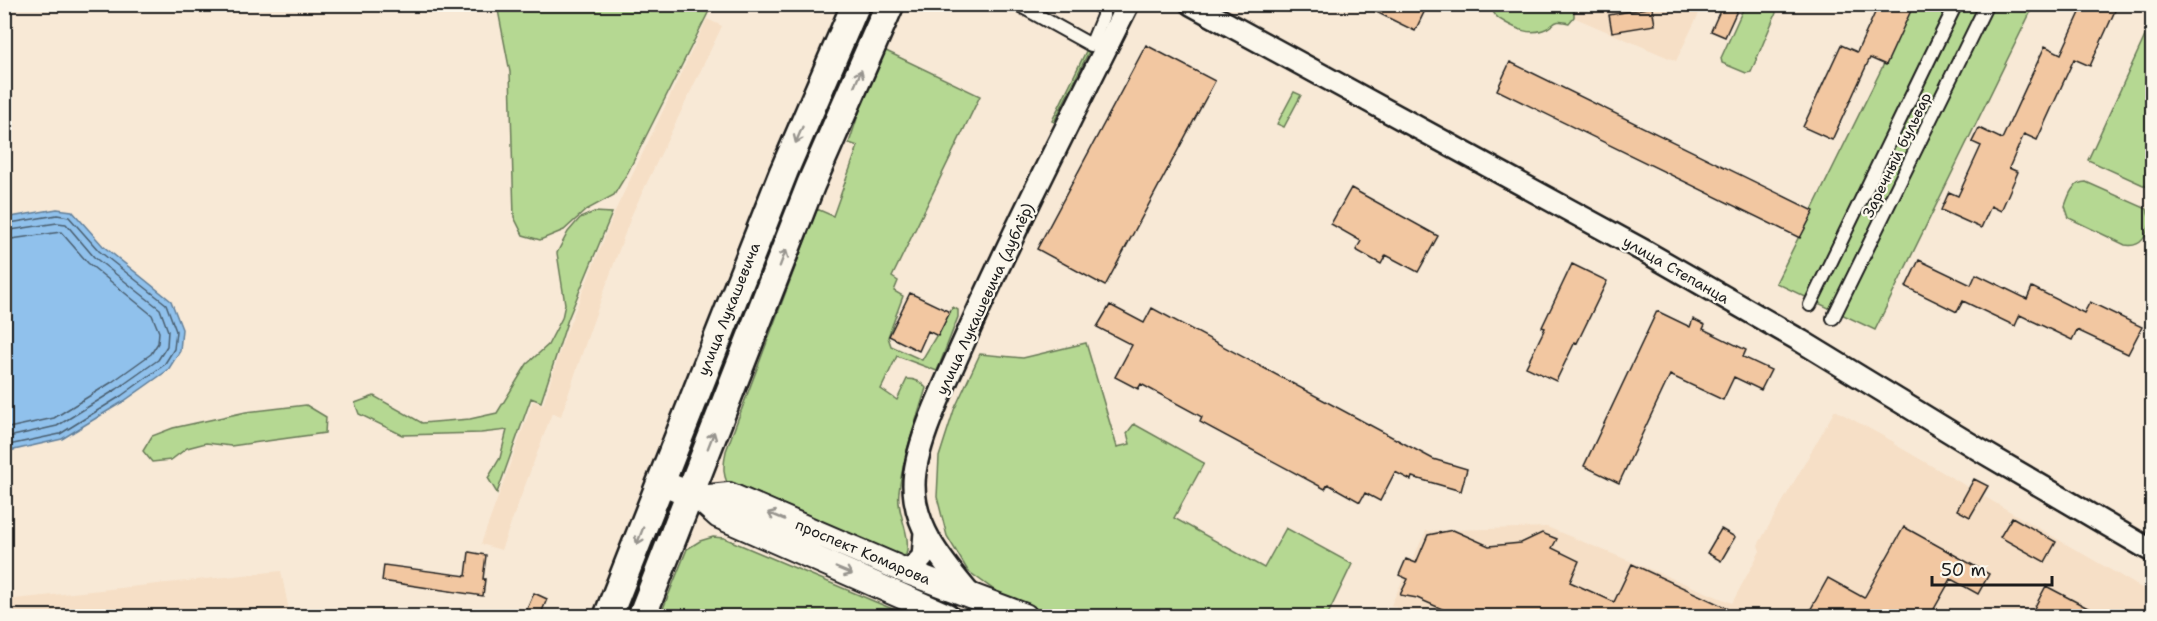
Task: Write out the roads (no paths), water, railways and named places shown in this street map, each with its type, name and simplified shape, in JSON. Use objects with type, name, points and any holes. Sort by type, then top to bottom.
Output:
[{"type":"main road","name":"улица Лукашевича","points":[[608,616],[784,171],[856,4]]},
{"type":"main road","name":"улица Лукашевича","points":[[642,616],[695,496],[811,184],[890,4]]},
{"type":"main road","name":"проспект Комарова","points":[[661,482],[695,496],[719,516],[947,616]]},
{"type":"main road","name":"проспект Комарова","points":[[695,496],[729,495],[908,572],[1025,616]]},
{"type":"street","points":[[1017,4],[1091,45],[1103,16],[1103,8],[1094,4]]},
{"type":"street","name":"улица Лукашевича (дублёр)","points":[[971,596],[940,558],[925,532],[916,508],[914,484],[919,457],[937,402],[981,303],[1128,4]]},
{"type":"street","name":"улица Степанца","points":[[1191,4],[1646,252],[1801,341],[1978,449],[2152,551]]},
{"type":"street","name":"Заречный бульвар","points":[[1810,305],[1956,4]]},
{"type":"street","name":"Заречный бульвар","points":[[1833,318],[1987,4]]},
{"type":"street","points":[[908,572],[923,557],[925,532]]},
{"type":"water","points":[[57,209],[72,211],[103,246],[171,301],[182,329],[180,351],[168,370],[124,401],[62,439],[5,452],[5,218]]}]
